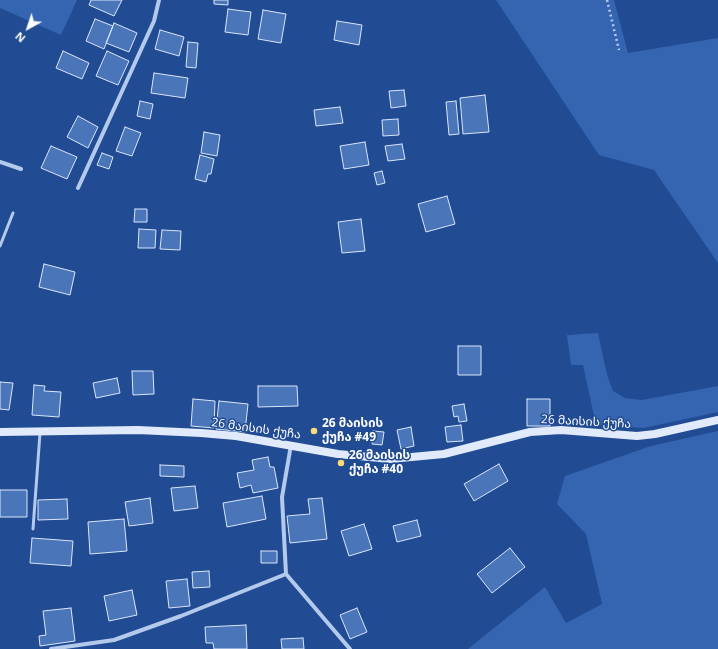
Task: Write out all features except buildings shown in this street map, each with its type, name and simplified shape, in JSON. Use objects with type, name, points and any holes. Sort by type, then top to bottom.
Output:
[{"type":"street","points":[[78,188],[154,21],[159,0]]},
{"type":"street","points":[[0,162],[21,169]]},
{"type":"street","name":"26 მაისის ქუჩა","points":[[0,432],[138,430],[201,433],[236,436],[338,454],[390,459],[444,454],[530,432],[561,430],[637,436],[655,434],[718,420]]},
{"type":"street","points":[[291,445],[282,497],[286,574],[350,649]]},
{"type":"street","points":[[51,649],[114,640],[181,616],[286,574]]},
{"type":"lane","points":[[0,246],[13,213]]},
{"type":"lane","points":[[33,529],[40,431]]},
{"type":"path","points":[[607,0],[619,50]]},
{"type":"shaded area","points":[[0,0],[77,0],[61,35],[0,8]]},
{"type":"shaded area","points":[[496,0],[614,0],[628,53],[718,38],[718,263],[654,170],[599,155]]},
{"type":"shaded area","points":[[598,333],[607,375],[613,391],[625,398],[642,400],[718,386],[718,412],[644,428],[596,425],[583,365],[571,365],[567,335]]},
{"type":"shaded area","points":[[718,431],[718,649],[468,649],[545,587],[566,623],[602,604],[586,534],[557,504],[565,476],[651,446]]},
{"type":"place","name":"26 მაისის ქუჩა #49","points":[[314,431]]},
{"type":"place","name":"26 მაისის ქუჩა #40","points":[[341,463]]}]
